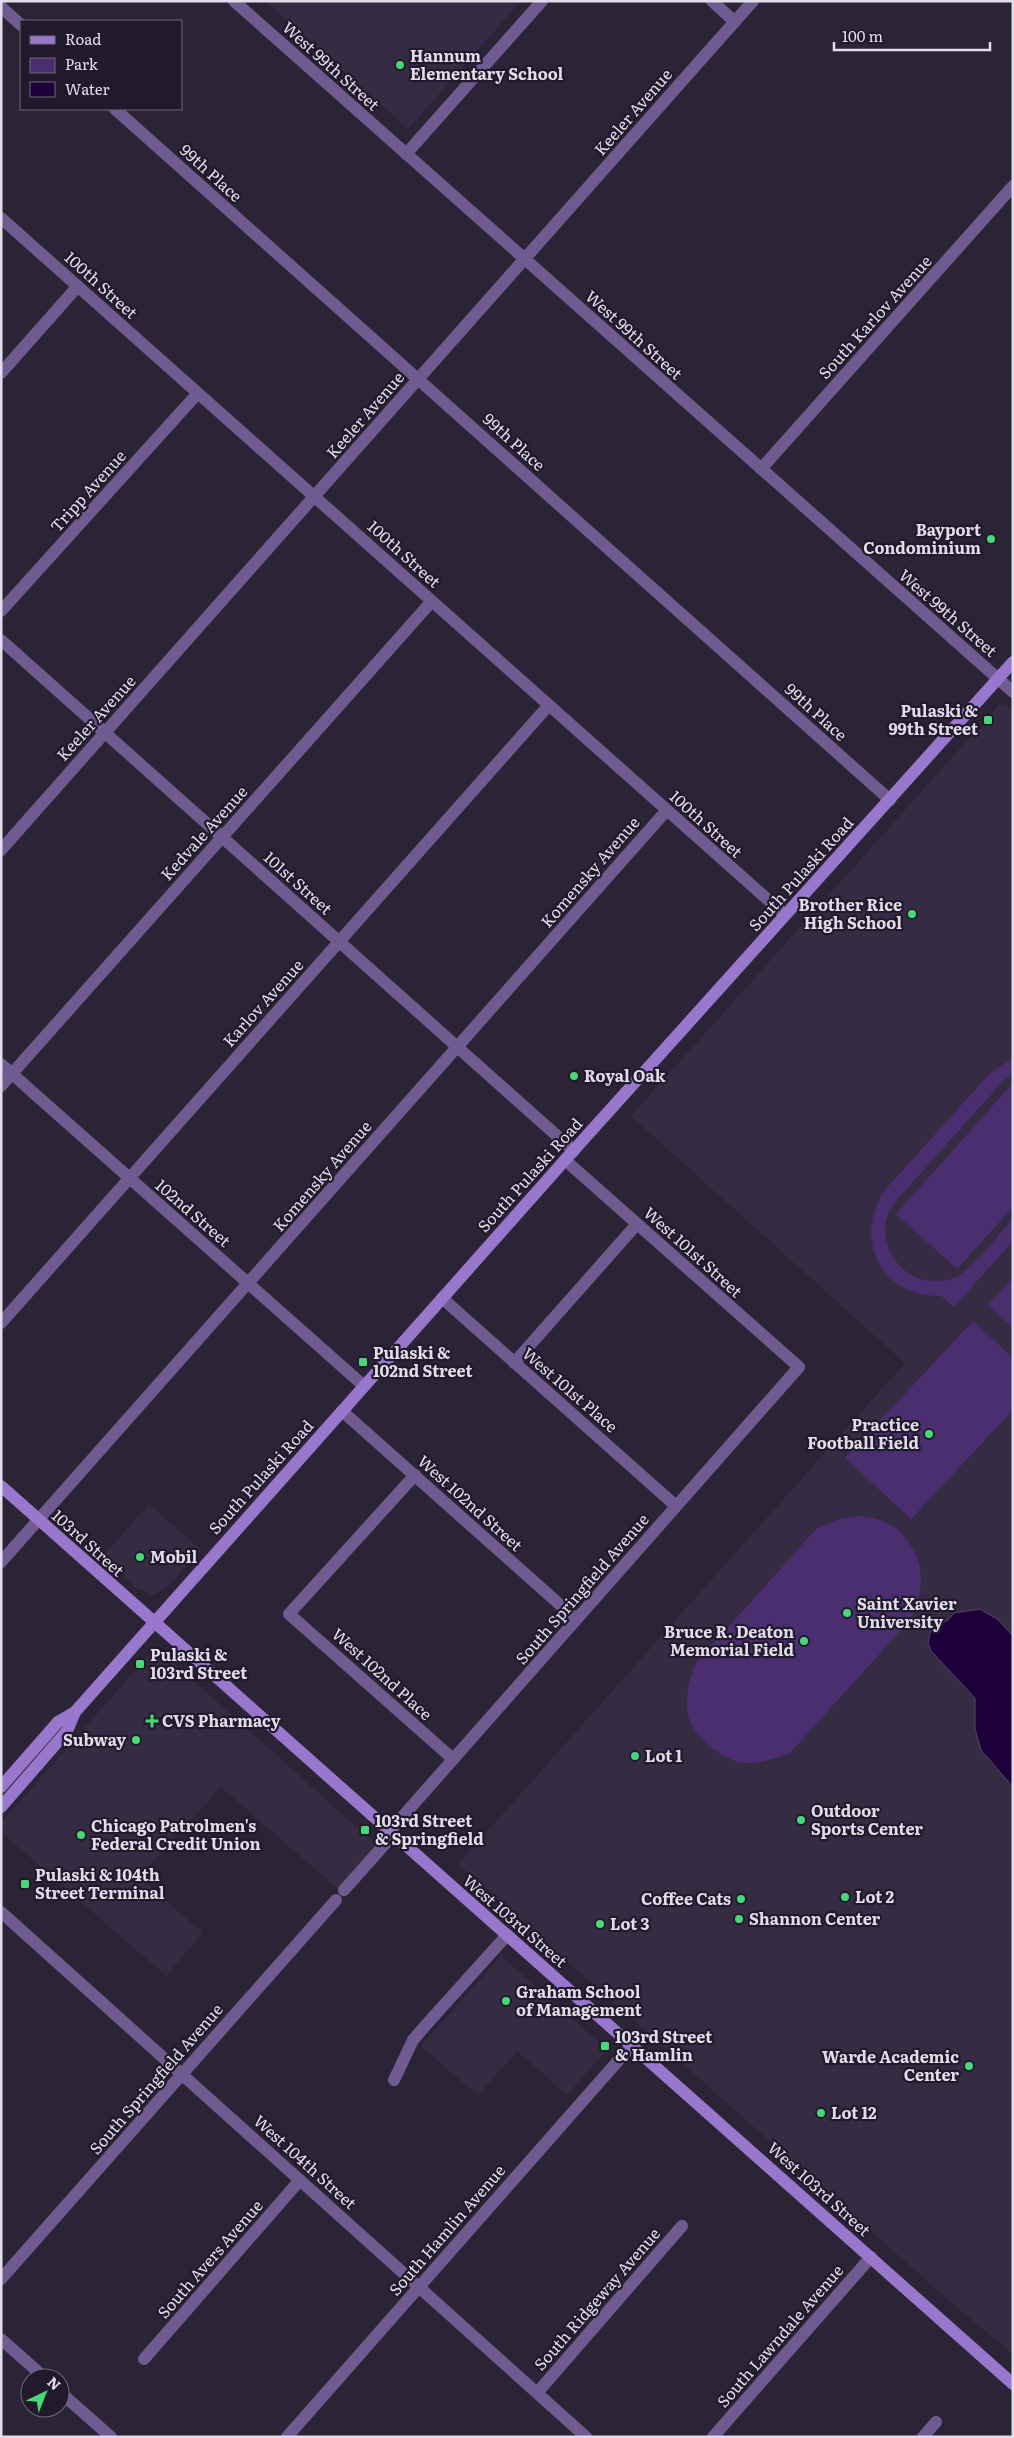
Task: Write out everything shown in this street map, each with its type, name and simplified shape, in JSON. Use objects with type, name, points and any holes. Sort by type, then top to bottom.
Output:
[{"type":"main road","name":"South Pulaski Road","points":[[1,1806],[67,1730],[75,1712],[442,1298],[1013,662]]},
{"type":"main road","name":"103rd Street","points":[[1,1486],[154,1623]]},
{"type":"main road","name":"West 103rd Street","points":[[154,1623],[1013,2384]]},
{"type":"main road","name":"South Pulaski Road","points":[[1,1787],[58,1722],[75,1712]]},
{"type":"street","name":"West 99th Street","points":[[234,1],[1013,692]]},
{"type":"street","points":[[406,154],[542,1]]},
{"type":"street","points":[[712,1],[735,22]]},
{"type":"street","name":"Keeler Avenue","points":[[1,850],[752,1]]},
{"type":"street","points":[[1,8],[20,24]]},
{"type":"street","name":"99th Place","points":[[116,110],[890,800]]},
{"type":"street","name":"South Karlov Avenue","points":[[761,469],[1013,186]]},
{"type":"street","name":"100th Street","points":[[1,218],[785,915]]},
{"type":"street","points":[[1,372],[78,286]]},
{"type":"street","name":"Tripp Avenue","points":[[1,611],[198,393]]},
{"type":"street","name":"Kedvale Avenue","points":[[1,1086],[432,601]]},
{"type":"street","name":"101st Street","points":[[1,640],[458,1047],[570,1155]]},
{"type":"street","name":"Karlov Avenue","points":[[1,1323],[549,705]]},
{"type":"street","name":"Komensky Avenue","points":[[1,1562],[667,810]]},
{"type":"street","name":"102nd Street","points":[[1,1064],[364,1386]]},
{"type":"street","name":"West 101st Street","points":[[570,1155],[637,1224],[799,1367]]},
{"type":"street","points":[[514,1363],[637,1224]]},
{"type":"street","name":"West 101st Place","points":[[442,1298],[676,1506]]},
{"type":"street","name":"South Springfield Avenue","points":[[1,2279],[340,1895],[453,1759],[799,1367]]},
{"type":"street","name":"West 102nd Street","points":[[342,1411],[576,1619]]},
{"type":"street","name":"West 102nd Place","points":[[415,1475],[289,1614],[453,1759]]},
{"type":"street","name":"West 104th Street","points":[[1,1912],[586,2437]]},
{"type":"street","points":[[394,2080],[413,2040],[507,1936]]},
{"type":"street","name":"South Hamlin Avenue","points":[[287,2437],[632,2045]]},
{"type":"street","name":"South Avers Avenue","points":[[144,2359],[300,2180]]},
{"type":"street","name":"South Ridgeway Avenue","points":[[537,2392],[682,2226]]},
{"type":"street","name":"South Lawndale Avenue","points":[[713,2437],[871,2257]]},
{"type":"street","points":[[1,2339],[34,2368]]},
{"type":"street","points":[[70,2401],[110,2437]]},
{"type":"street","points":[[923,2437],[936,2422]]},
{"type":"shaded area","name":"Hannum Elementary School","points":[[265,1],[521,1],[408,129]]},
{"type":"shaded area","name":"Saint Xavier University","points":[[999,705],[1007,706],[1013,712],[1013,2354],[953,2304],[458,1864],[905,1363],[631,1116]]},
{"type":"shaded area","points":[[149,1504],[201,1550],[166,1588],[153,1595],[136,1588],[102,1557]]},
{"type":"shaded area","points":[[156,1647],[380,1848],[340,1891],[221,1787],[139,1877],[203,1933],[166,1976],[1,1832],[1,1823]]},
{"type":"shaded area","name":"Graham School of Management","points":[[501,1956],[607,2049],[567,2095],[517,2051],[478,2096],[421,2046]]},
{"type":"green space","points":[[1013,1058],[1013,1073],[1003,1081],[895,1202],[887,1217],[885,1233],[888,1248],[896,1261],[907,1272],[921,1279],[937,1282],[954,1278],[969,1268],[1013,1218],[1013,1241],[954,1307],[941,1296],[920,1294],[903,1287],[889,1276],[879,1263],[873,1247],[871,1229],[875,1211],[883,1192],[991,1072]]},
{"type":"green space","points":[[1013,1083],[1013,1207],[957,1269],[896,1214]]},
{"type":"green space","points":[[1013,1278],[1013,1328],[988,1305]]},
{"type":"green space","name":"Practice Football Field","points":[[973,1321],[1013,1358],[1013,1410],[911,1519],[845,1458]]},
{"type":"green space","points":[[859,1516],[892,1525],[906,1538],[913,1549],[918,1560],[921,1582],[911,1619],[790,1753],[768,1760],[745,1763],[719,1753],[695,1731],[688,1715],[687,1695],[697,1662],[817,1528],[840,1519]]},
{"type":"water","points":[[980,1609],[997,1619],[1013,1636],[1013,1787],[981,1750],[975,1729],[975,1698],[931,1651],[928,1643],[931,1629],[948,1620],[954,1613]]},
{"type":"place","name":"Hannum Elementary School","points":[[400,65]]},
{"type":"place","name":"Bayport Condominium","points":[[991,539]]},
{"type":"place","name":"Pulaski & 99th Street","points":[[988,720]]},
{"type":"place","name":"Brother Rice High School","points":[[912,914]]},
{"type":"place","name":"Royal Oak","points":[[574,1076]]},
{"type":"place","name":"Pulaski & 102nd Street","points":[[363,1362]]},
{"type":"place","name":"Practice Football Field","points":[[929,1434]]},
{"type":"place","name":"Mobil","points":[[140,1557]]},
{"type":"place","name":"Saint Xavier University","points":[[847,1613]]},
{"type":"place","name":"Bruce R. Deaton Memorial Field","points":[[804,1641]]},
{"type":"place","name":"Pulaski & 103rd Street","points":[[140,1664]]},
{"type":"place","name":"CVS Pharmacy","points":[[152,1721]]},
{"type":"place","name":"Subway","points":[[136,1740]]},
{"type":"place","name":"Lot 1","points":[[635,1756]]},
{"type":"place","name":"Outdoor Sports Center","points":[[801,1820]]},
{"type":"place","name":"103rd Street & Springfield","points":[[365,1830]]},
{"type":"place","name":"Chicago Patrolmen's Federal Credit Union","points":[[81,1835]]},
{"type":"place","name":"Pulaski & 104th Street Terminal","points":[[25,1884]]},
{"type":"place","name":"Lot 2","points":[[845,1897]]},
{"type":"place","name":"Coffee Cats","points":[[741,1899]]},
{"type":"place","name":"Shannon Center","points":[[739,1919]]},
{"type":"place","name":"Lot 3","points":[[600,1924]]},
{"type":"place","name":"Graham School of Management","points":[[506,2001]]},
{"type":"place","name":"103rd Street & Hamlin","points":[[605,2046]]},
{"type":"place","name":"Warde Academic Center","points":[[969,2066]]},
{"type":"place","name":"Lot 12","points":[[821,2113]]}]
